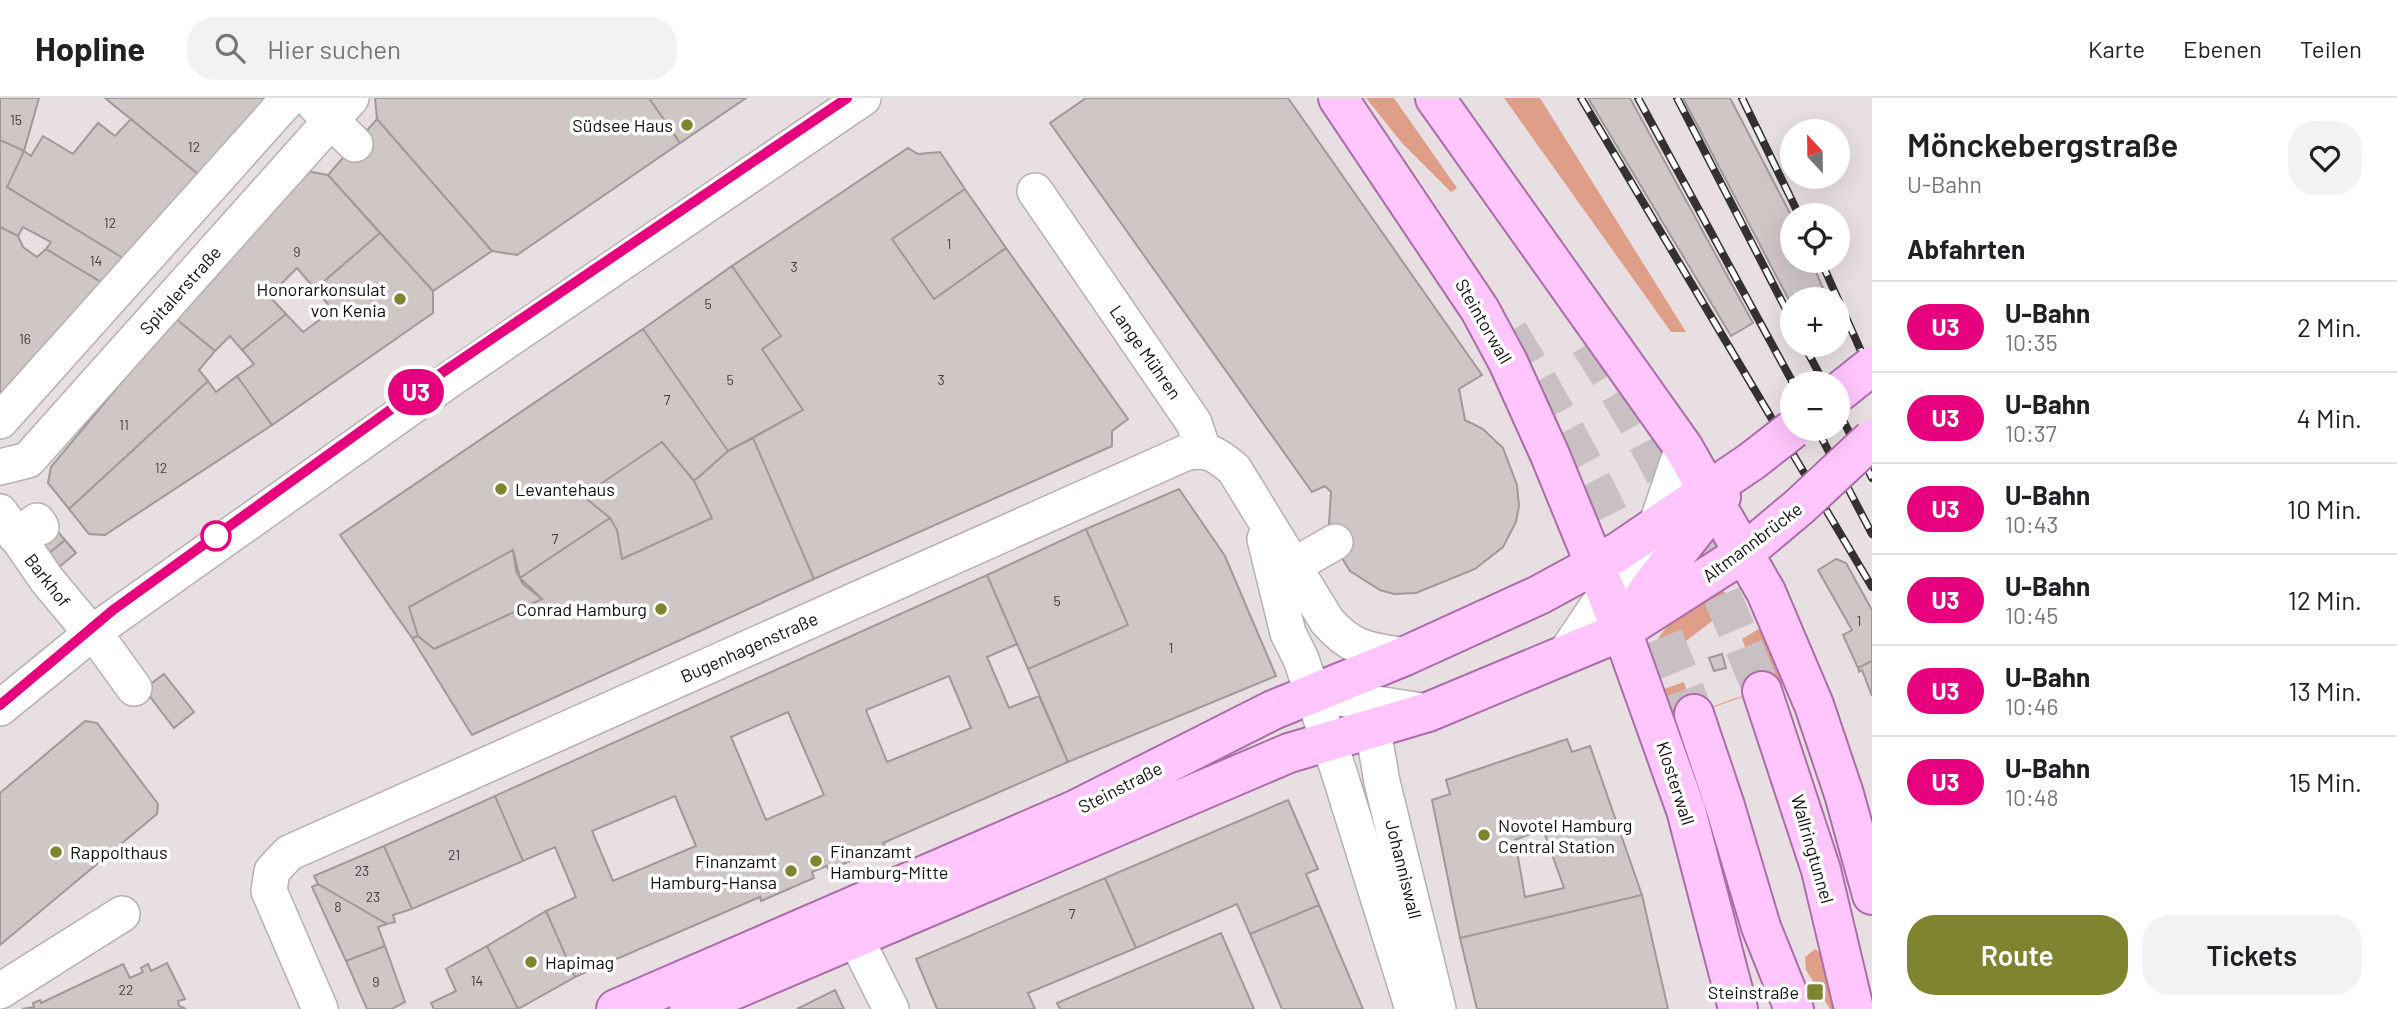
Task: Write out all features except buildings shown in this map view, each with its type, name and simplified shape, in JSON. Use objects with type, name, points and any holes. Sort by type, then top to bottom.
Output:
[{"type":"main road","name":"Steintorwall","points":[[1338,98],[1480,310],[1508,362],[1567,496],[1620,573]]},
{"type":"main road","points":[[1435,98],[1683,447],[1744,553],[1777,614],[1814,705],[1844,794],[1872,894]]},
{"type":"main road","points":[[1850,383],[1872,366]]},
{"type":"main road","points":[[1620,573],[1780,439]]},
{"type":"main road","name":"Altmannbrücke","points":[[1622,631],[1744,553],[1872,439]]},
{"type":"main road","points":[[1620,573],[1653,528],[1712,498]]},
{"type":"main road","points":[[1620,573],[1667,587],[1700,582]]},
{"type":"main road","name":"Klosterwall","points":[[1620,573],[1622,631],[1686,810],[1738,1009]]},
{"type":"main road","name":"Steinstraße","points":[[616,1009],[1075,810],[1273,710],[1405,656],[1539,595],[1620,573]]},
{"type":"main road","name":"Steinstraße","points":[[689,1009],[863,953],[1289,753],[1429,712],[1622,631]]},
{"type":"main road","name":"Wallringtunnel","points":[[1762,691],[1821,870],[1854,1009]]},
{"type":"main road","points":[[1694,714],[1761,927],[1794,1009]]},
{"type":"street","points":[[0,421],[289,98]]},
{"type":"street","points":[[0,708],[92,633],[452,378],[863,98]]},
{"type":"street","name":"Spitalerstraße","points":[[0,467],[28,460],[336,115]]},
{"type":"street","name":"Lange Mühren","points":[[1035,191],[1194,422],[1203,450]]},
{"type":"street","points":[[1653,528],[1683,447]]},
{"type":"street","points":[[1203,450],[1211,452],[1234,469],[1326,621],[1342,638],[1360,648],[1405,656]]},
{"type":"street","name":"Bugenhagenstraße","points":[[320,1009],[269,891],[277,864],[297,850],[1162,462],[1203,450]]},
{"type":"street","points":[[1258,508],[1288,633],[1328,740]]},
{"type":"street","name":"Barkhof","points":[[19,525],[92,634],[134,688]]},
{"type":"street","points":[[1293,566],[1335,542]]},
{"type":"street","points":[[1563,657],[1620,573]]},
{"type":"street","points":[[1313,694],[1429,712]]},
{"type":"street","name":"Johanniswall","points":[[1373,729],[1381,782],[1438,1009]]},
{"type":"street","name":"Johanniswall","points":[[1328,740],[1413,1009]]},
{"type":"street","points":[[0,992],[122,914]]},
{"type":"street","points":[[863,953],[891,1009]]},
{"type":"shaded area","points":[[1366,98],[1394,98],[1457,188],[1451,192],[1402,143]]},
{"type":"shaded area","points":[[1504,98],[1540,98],[1686,332],[1671,332]]},
{"type":"shaded area","points":[[1721,590],[1738,601],[1655,665],[1654,652],[1665,629],[1686,611]]},
{"type":"shaded area","points":[[1762,627],[1786,682],[1671,722],[1661,690],[1684,682],[1694,713],[1762,689],[1742,639]]},
{"type":"shaded area","points":[[1815,949],[1822,954],[1838,1009],[1830,1009],[1806,970],[1805,957]]},
{"type":"tunnel","points":[[1509,332],[1563,425],[1611,518],[1655,614],[1694,714]]},
{"type":"tunnel","points":[[1589,343],[1639,427],[1684,513],[1762,691]]},
{"type":"railway","points":[[1581,98],[1872,587]]},
{"type":"railway","points":[[1638,98],[1786,371]]},
{"type":"railway","points":[[1677,98],[1780,298]]},
{"type":"railway","points":[[1742,98],[1793,203]]},
{"type":"railway","points":[[1826,273],[1872,376]]},
{"type":"railway","points":[[1810,357],[1818,371]]},
{"type":"railway","points":[[1850,434],[1872,478]]},
{"type":"railway","points":[[1823,441],[1872,534]]},
{"type":"metro line","name":"U3","points":[[0,705],[113,610],[440,374],[847,98]]},
{"type":"place","name":"Südsee Haus","points":[[687,125]]},
{"type":"place","name":"Honorarkonsulat von Kenia","points":[[400,299]]},
{"type":"place","name":"Levantehaus","points":[[501,489]]},
{"type":"place","name":"Conrad Hamburg","points":[[661,609]]},
{"type":"place","name":"Novotel Hamburg Central Station","points":[[1484,835]]},
{"type":"place","name":"Rappolthaus","points":[[56,852]]},
{"type":"place","name":"Finanzamt Hamburg-Mitte","points":[[816,861]]},
{"type":"place","name":"Finanzamt Hamburg-Hansa","points":[[791,871]]},
{"type":"place","name":"Hapimag","points":[[531,962]]},
{"type":"place","name":"Steinstraße","points":[[1815,992]]}]
